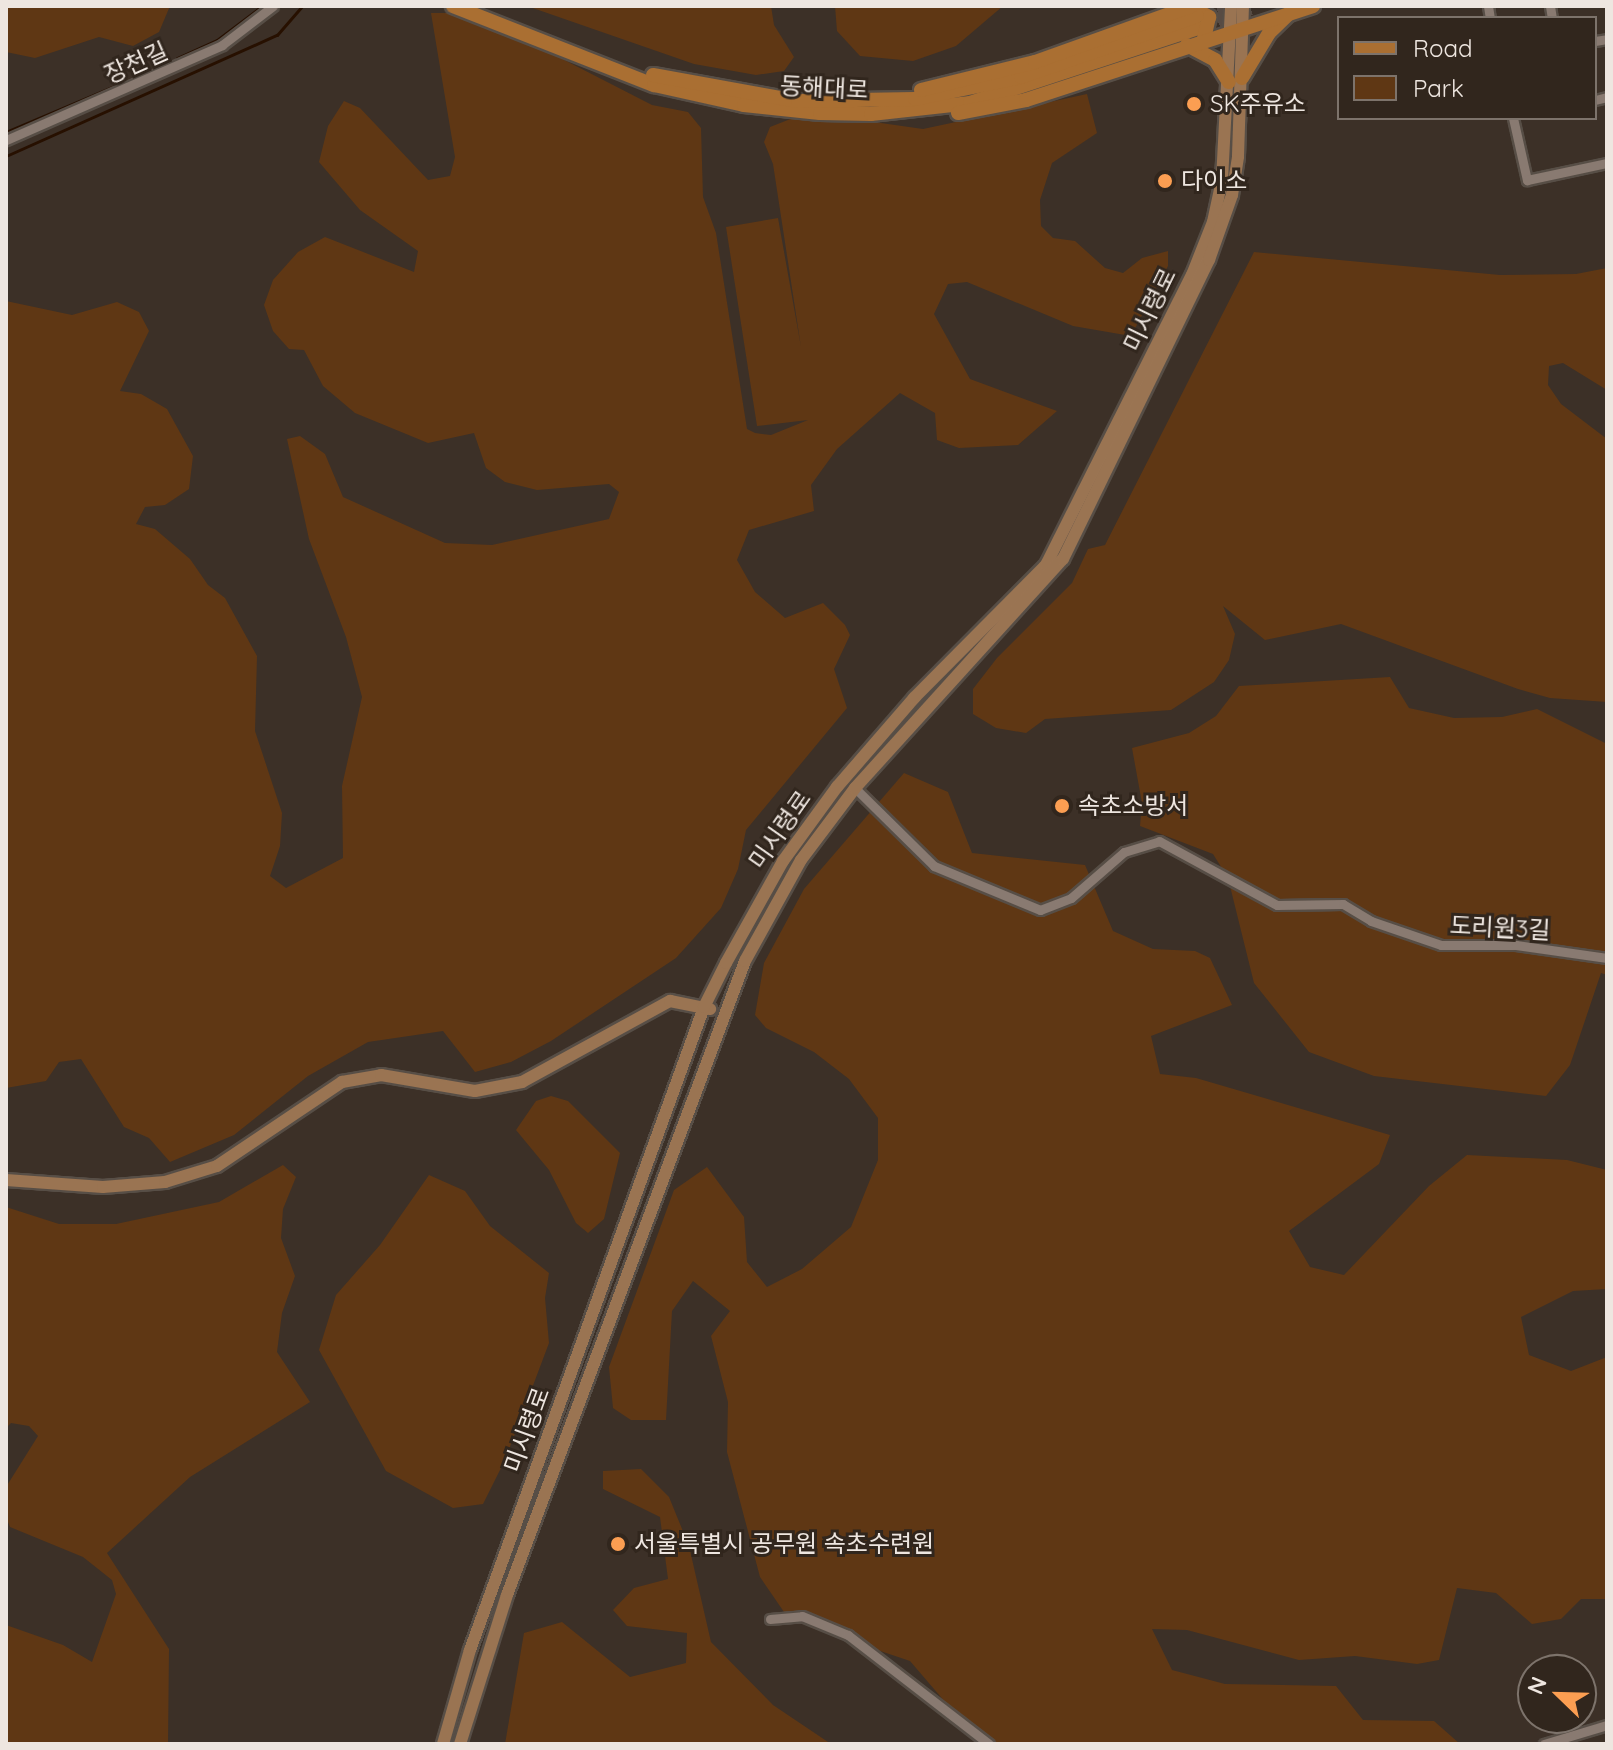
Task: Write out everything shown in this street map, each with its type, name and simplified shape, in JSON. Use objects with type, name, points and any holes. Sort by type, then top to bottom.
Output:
[{"type":"main road","name":"동해대로","points":[[453,6],[591,63],[681,92],[791,111],[887,106],[951,94],[1021,77],[1196,19]]},
{"type":"main road","name":"동해대로","points":[[476,6],[568,46],[659,77],[798,101],[887,106]]},
{"type":"main road","name":"미시령로","points":[[1231,6],[1237,27]]},
{"type":"main road","name":"미시령로","points":[[460,1744],[507,1595],[721,1014],[779,896],[855,788],[1043,585],[1072,544],[1224,223],[1238,156],[1235,80],[1237,27],[1243,6]]},
{"type":"main road","points":[[1187,45],[1196,19],[1237,27],[1286,9],[1313,6]]},
{"type":"main road","points":[[887,106],[928,117],[986,110],[1187,45],[1215,60],[1235,80],[1286,9]]},
{"type":"main road","name":"미시령로","points":[[443,1744],[470,1650],[704,1007],[755,908],[812,819],[898,716],[1019,596],[1059,546],[1207,240],[1222,180],[1235,80]]},
{"type":"main road","points":[[6,1180],[103,1187],[165,1182],[217,1166],[342,1082],[381,1075],[475,1091],[522,1082],[670,1001],[704,1007],[721,1014]]},
{"type":"street","name":"장천길","points":[[6,140],[222,45],[273,6]]},
{"type":"street","points":[[1513,120],[1527,180],[1607,163]]},
{"type":"street","name":"도리원3길","points":[[855,788],[934,866],[1040,910],[1071,898],[1124,852],[1159,841],[1277,905],[1343,904],[1371,921],[1441,945],[1516,945],[1607,958]]},
{"type":"street","points":[[770,1619],[802,1616],[848,1635],[989,1744]]},
{"type":"street","points":[[1544,1744],[1607,1725]]},
{"type":"green space","points":[[6,6],[170,6],[159,32],[133,46],[99,37],[35,58],[6,52]]},
{"type":"green space","points":[[527,6],[771,6],[774,25],[794,57],[784,71],[756,75],[694,64]]},
{"type":"green space","points":[[835,6],[1003,6],[956,46],[913,61],[860,56],[837,31]]},
{"type":"green space","points":[[431,13],[453,13],[537,46],[652,105],[688,112],[701,128],[703,197],[716,233],[747,429],[755,433],[771,435],[808,420],[757,426],[726,227],[778,218],[801,347],[773,164],[764,142],[770,127],[793,118],[839,117],[923,129],[1087,94],[1097,133],[1052,163],[1040,200],[1041,226],[1053,238],[1075,241],[1105,268],[1123,273],[1142,258],[1168,251],[1168,266],[1131,336],[1073,326],[967,282],[948,284],[934,314],[970,379],[1057,411],[1018,445],[959,448],[937,440],[935,413],[900,393],[837,449],[811,485],[814,511],[749,530],[737,560],[755,592],[785,618],[823,603],[845,625],[850,635],[834,669],[847,708],[746,830],[738,869],[721,908],[676,958],[551,1041],[511,1062],[475,1072],[443,1031],[368,1042],[308,1076],[234,1135],[170,1162],[149,1138],[124,1127],[81,1059],[59,1062],[46,1081],[6,1088],[6,301],[72,315],[117,302],[139,312],[149,331],[120,391],[141,394],[167,409],[193,456],[189,489],[165,505],[145,507],[136,524],[155,529],[190,559],[208,585],[225,598],[257,656],[255,731],[282,813],[280,846],[270,876],[286,888],[343,858],[342,786],[362,697],[346,637],[309,539],[287,439],[300,436],[325,454],[343,497],[445,543],[492,545],[609,519],[619,492],[609,484],[537,490],[505,482],[486,468],[474,433],[428,443],[355,413],[323,386],[304,350],[289,349],[273,331],[264,305],[273,280],[298,252],[325,237],[414,272],[418,251],[360,210],[319,162],[328,126],[344,101],[360,108],[428,180],[450,176],[455,157]]},
{"type":"green space","points":[[1254,252],[1500,275],[1576,274],[1607,268],[1607,390],[1563,363],[1549,366],[1548,385],[1561,404],[1607,439],[1607,702],[1550,698],[1518,689],[1341,624],[1265,640],[1223,606],[1235,634],[1229,660],[1214,682],[1171,710],[1045,719],[1026,733],[996,728],[973,714],[973,689],[997,658],[1072,583],[1088,549],[1105,545]]},
{"type":"green space","points":[[1390,677],[1409,708],[1454,718],[1502,717],[1537,709],[1607,744],[1607,975],[1601,973],[1570,1065],[1546,1096],[1374,1076],[1309,1052],[1254,983],[1228,878],[1213,854],[1140,826],[1142,803],[1132,748],[1189,733],[1216,716],[1239,686]]},
{"type":"green space","points":[[904,773],[948,792],[972,853],[1085,865],[1113,931],[1153,949],[1195,951],[1210,958],[1232,1005],[1151,1036],[1160,1074],[1196,1078],[1390,1135],[1379,1164],[1289,1231],[1310,1267],[1344,1275],[1429,1186],[1467,1155],[1567,1160],[1607,1170],[1607,1289],[1573,1291],[1521,1317],[1529,1355],[1571,1371],[1607,1357],[1607,1599],[1581,1599],[1561,1619],[1532,1624],[1496,1593],[1457,1588],[1439,1660],[1417,1664],[1355,1656],[1299,1660],[1187,1630],[1152,1629],[1172,1670],[1225,1684],[1336,1686],[1363,1720],[1434,1721],[1460,1744],[998,1744],[946,1703],[910,1661],[812,1628],[784,1612],[760,1577],[727,1452],[728,1402],[711,1336],[730,1311],[693,1281],[672,1311],[666,1420],[631,1420],[613,1408],[609,1367],[674,1190],[707,1167],[744,1217],[747,1262],[767,1287],[802,1269],[851,1227],[878,1160],[878,1118],[849,1079],[814,1052],[766,1028],[755,1015],[764,963],[804,889]]},
{"type":"green space","points":[[551,1096],[568,1101],[620,1153],[604,1219],[588,1233],[576,1223],[549,1170],[516,1130],[536,1101]]},
{"type":"green space","points":[[283,1165],[296,1177],[283,1209],[281,1238],[295,1276],[282,1313],[277,1352],[310,1402],[190,1477],[107,1553],[169,1649],[168,1744],[6,1744],[6,1625],[63,1645],[92,1662],[116,1594],[112,1580],[83,1557],[10,1527],[6,1517],[6,1487],[38,1436],[29,1426],[11,1423],[6,1428],[6,1207],[59,1224],[116,1224],[219,1202]]},
{"type":"green space","points":[[429,1175],[465,1191],[490,1226],[549,1273],[545,1298],[549,1343],[505,1460],[483,1504],[453,1508],[386,1471],[319,1350],[336,1295],[380,1245]]},
{"type":"green space","points":[[641,1469],[669,1497],[689,1546],[711,1642],[773,1705],[831,1744],[505,1744],[524,1633],[562,1622],[630,1677],[686,1663],[687,1633],[627,1626],[613,1610],[634,1588],[668,1579],[660,1517],[603,1489],[603,1471]]},
{"type":"waterway","points":[[177,58],[217,40],[262,6]]},
{"type":"waterway","points":[[6,156],[277,35],[302,6]]},
{"type":"waterway","points":[[6,132],[150,71]]},
{"type":"waterway","points":[[1603,1744],[1607,1743]]},
{"type":"tunnel","points":[[1197,16],[1227,6]]},
{"type":"tunnel","points":[[1198,28],[1256,6]]},
{"type":"place","name":"SK주유소","points":[[1194,104]]},
{"type":"place","name":"다이소","points":[[1165,181]]},
{"type":"place","name":"속초소방서","points":[[1062,806]]},
{"type":"place","name":"서울특별시 공무원 속초수련원","points":[[618,1544]]}]
